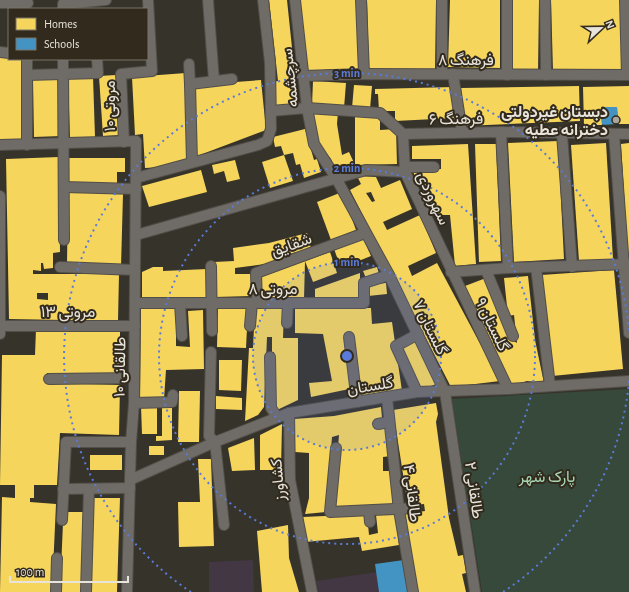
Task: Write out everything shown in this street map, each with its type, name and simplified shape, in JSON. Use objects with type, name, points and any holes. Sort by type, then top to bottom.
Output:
[{"type":"street","points":[[63,7],[106,0]]},
{"type":"street","name":"مروتی ۱۰","points":[[124,142],[121,74],[152,71],[148,0]]},
{"type":"street","points":[[208,0],[214,81]]},
{"type":"street","points":[[136,178],[258,145],[268,140],[271,129],[270,63],[263,0]]},
{"type":"street","name":"سرچشمه","points":[[295,0],[307,108],[314,144],[336,178],[389,275]]},
{"type":"street","points":[[361,0],[364,74]]},
{"type":"street","points":[[507,0],[507,75]]},
{"type":"street","points":[[545,0],[546,75]]},
{"type":"street","points":[[442,1],[442,74]]},
{"type":"street","points":[[0,3],[28,4]]},
{"type":"street","points":[[625,4],[628,75]]},
{"type":"street","points":[[27,145],[28,60]]},
{"type":"street","points":[[63,60],[65,144],[64,240]]},
{"type":"street","points":[[27,75],[98,73],[97,60]]},
{"type":"street","points":[[189,64],[192,162]]},
{"type":"street","name":"فرهنگ ۸","points":[[303,76],[364,74],[628,75]]},
{"type":"street","points":[[453,74],[462,132]]},
{"type":"street","points":[[190,84],[232,79]]},
{"type":"street","points":[[271,111],[307,108],[380,113],[403,134]]},
{"type":"street","name":"فرهنگ ۶","points":[[403,134],[462,132],[629,134]]},
{"type":"street","points":[[501,132],[508,268]]},
{"type":"street","name":"سهروردی","points":[[403,134],[405,169],[451,272]]},
{"type":"street","points":[[562,134],[572,267]]},
{"type":"street","points":[[614,134],[617,197],[626,264],[626,299],[629,333]]},
{"type":"street","points":[[0,145],[124,142]]},
{"type":"street","name":"طالقانی ۱۰","points":[[124,142],[136,142],[134,403],[131,442],[127,592]]},
{"type":"street","points":[[136,235],[366,170],[434,167]]},
{"type":"street","points":[[64,187],[136,189]]},
{"type":"street","points":[[0,196],[0,334]]},
{"type":"street","name":"شقایق","points":[[254,303],[256,273],[366,233]]},
{"type":"street","points":[[451,272],[508,268],[626,264]]},
{"type":"street","points":[[212,266],[212,331]]},
{"type":"street","points":[[60,267],[135,270]]},
{"type":"street","points":[[536,267],[550,386]]},
{"type":"street","points":[[486,270],[513,336]]},
{"type":"street","name":"گلستان ۹","points":[[451,272],[508,389]]},
{"type":"street","name":"مروتی ۸","points":[[135,303],[364,303],[364,283],[389,275]]},
{"type":"street","name":"گلستان ۷","points":[[389,275],[446,392]]},
{"type":"street","points":[[180,303],[182,336]]},
{"type":"street","points":[[250,326],[254,303]]},
{"type":"street","points":[[287,323],[288,303]]},
{"type":"street","name":"مروتی ۱۳","points":[[0,326],[135,326]]},
{"type":"street","points":[[417,392],[396,346],[418,334]]},
{"type":"street","points":[[348,337],[358,402]]},
{"type":"street","points":[[211,352],[209,436],[215,442],[224,525]]},
{"type":"street","points":[[270,357],[271,408],[277,417]]},
{"type":"street","points":[[49,379],[134,378]]},
{"type":"street","name":"گلستان","points":[[130,484],[215,442],[289,413],[417,392],[508,389],[629,381]]},
{"type":"street","name":"طالقانی ۲","points":[[446,392],[475,592]]},
{"type":"street","points":[[134,403],[172,402],[173,394]]},
{"type":"street","name":"طالقانی ۴","points":[[387,398],[399,510],[413,592]]},
{"type":"street","name":"کشاورز","points":[[289,413],[290,480],[301,544],[312,592]]},
{"type":"street","points":[[378,424],[390,422]]},
{"type":"street","points":[[62,520],[66,442],[131,442]]},
{"type":"street","points":[[336,448],[330,512],[399,510],[416,508]]},
{"type":"street","points":[[63,489],[88,489],[130,484]]},
{"type":"street","points":[[86,592],[88,489]]},
{"type":"street","points":[[369,511],[370,522]]},
{"type":"street","points":[[56,592],[57,558]]},
{"type":"shaded area","points":[[253,560],[254,592],[209,592],[209,562]]},
{"type":"shaded area","points":[[377,572],[379,592],[319,592],[316,581]]},
{"type":"green space","name":"پارک شهر","points":[[629,389],[629,592],[482,592],[452,399]]},
{"type":"building: Homes","points":[[269,0],[287,0],[298,105],[275,106],[273,82],[278,81]]},
{"type":"building: Homes","points":[[300,0],[357,0],[359,70],[337,71],[337,69],[306,71]]},
{"type":"building: Homes","points":[[367,0],[436,0],[435,70],[369,70]]},
{"type":"building: Homes","points":[[450,0],[500,0],[500,68],[448,67]]},
{"type":"building: Homes","points":[[513,0],[539,0],[538,73],[513,73]]},
{"type":"building: Homes","points":[[551,0],[621,0],[623,70],[553,71]]},
{"type":"building: Homes","points":[[0,57],[8,57],[8,60],[25,60],[23,141],[0,140]]},
{"type":"building: Homes","points":[[186,73],[188,102],[185,102],[188,159],[162,167],[145,168],[143,134],[135,135],[132,77]]},
{"type":"building: Homes","points":[[116,75],[120,135],[103,136],[99,76]]},
{"type":"building: Homes","points":[[68,77],[93,77],[95,137],[70,138]]},
{"type":"building: Homes","points":[[60,78],[61,136],[34,137],[33,79]]},
{"type":"building: Homes","points":[[261,80],[266,130],[197,156],[195,85]]},
{"type":"building: Homes","points":[[313,81],[346,83],[344,108],[312,105]]},
{"type":"building: Homes","points":[[354,85],[372,86],[370,109],[352,108]]},
{"type":"building: Homes","points":[[579,86],[580,121],[464,126],[461,88]]},
{"type":"building: Homes","points":[[629,86],[629,124],[618,124],[617,107],[601,107],[602,125],[584,125],[583,87]]},
{"type":"building: Homes","points":[[453,87],[455,118],[395,121],[395,111],[379,111],[378,94],[375,94],[375,89]]},
{"type":"building: Homes","points":[[313,110],[338,112],[337,124],[342,155],[349,152],[355,165],[336,172],[331,159],[317,142],[313,123]]},
{"type":"building: Homes","points":[[355,115],[380,115],[380,130],[396,129],[397,164],[355,165]]},
{"type":"building: Homes","points":[[305,129],[314,160],[317,159],[321,172],[304,178],[300,164],[296,165],[293,153],[284,155],[281,146],[275,147],[273,137]]},
{"type":"building: Homes","points":[[558,141],[564,259],[514,262],[508,143]]},
{"type":"building: Homes","points":[[606,143],[613,259],[579,261],[571,145]]},
{"type":"building: Homes","points":[[629,143],[629,256],[628,256],[621,144]]},
{"type":"building: Homes","points":[[468,144],[476,264],[455,266],[450,215],[435,215],[412,170],[441,169],[441,159],[412,159],[412,146]]},
{"type":"building: Homes","points":[[475,144],[496,144],[501,261],[479,262]]},
{"type":"building: Homes","points":[[284,155],[293,181],[270,188],[262,162]]},
{"type":"building: Homes","points":[[59,157],[60,252],[53,253],[53,268],[44,269],[43,263],[41,263],[41,271],[33,270],[33,274],[119,274],[118,321],[9,319],[6,159]],"holes":[[[37,293],[48,293],[48,300],[37,299]]]},
{"type":"building: Homes","points":[[68,158],[125,158],[125,172],[117,172],[117,183],[68,183]]},
{"type":"building: Homes","points":[[235,160],[240,179],[227,182],[224,171],[214,174],[212,165]]},
{"type":"building: Homes","points":[[201,170],[207,192],[149,207],[142,186]]},
{"type":"building: Homes","points":[[357,176],[376,177],[381,188],[400,180],[412,209],[383,222],[387,230],[420,215],[436,253],[408,266],[412,276],[437,263],[500,381],[451,387],[350,190],[361,184]],"holes":[[[371,192],[375,201],[372,202],[366,193]]]},
{"type":"building: Homes","points":[[68,192],[123,194],[121,267],[67,265]]},
{"type":"building: Homes","points":[[342,192],[356,230],[331,240],[317,202]]},
{"type":"building: Homes","points":[[307,233],[311,248],[286,255],[272,263],[235,268],[235,274],[252,274],[252,296],[215,297],[214,262],[234,261],[233,248],[269,243]]},
{"type":"building: Homes","points":[[363,238],[371,256],[341,268],[334,249]]},
{"type":"building: Homes","points":[[330,252],[337,273],[313,282],[305,261]]},
{"type":"building: Homes","points":[[305,261],[304,299],[260,297],[261,277]]},
{"type":"building: Homes","points":[[153,267],[163,267],[163,271],[207,269],[209,298],[142,299],[142,272]]},
{"type":"building: Homes","points":[[377,267],[379,274],[366,278],[363,271]]},
{"type":"building: Homes","points":[[614,270],[623,369],[552,376],[541,275]]},
{"type":"building: Homes","points":[[360,273],[360,297],[315,299],[315,289]]},
{"type":"building: Homes","points":[[528,276],[535,340],[544,383],[527,381],[507,387],[465,286],[486,278],[510,339],[517,343],[514,315],[508,316],[504,278]]},
{"type":"building: Homes","points":[[386,283],[387,294],[368,296],[367,285]]},
{"type":"building: Homes","points":[[218,307],[248,308],[246,348],[217,347]]},
{"type":"building: Homes","points":[[176,308],[176,346],[190,347],[188,311],[203,310],[204,369],[166,370],[164,399],[140,399],[141,309]]},
{"type":"building: Homes","points":[[255,308],[284,309],[283,338],[298,338],[298,400],[277,410],[274,403],[274,352],[272,352],[272,337],[267,337],[264,407],[258,415],[245,421],[249,348],[253,348]]},
{"type":"building: Homes","points":[[295,308],[371,308],[372,324],[392,322],[402,391],[360,398],[352,333],[345,334],[354,388],[311,397],[309,383],[332,381],[323,334],[295,333]]},
{"type":"building: Homes","points":[[36,329],[120,332],[120,374],[47,373],[47,383],[120,385],[119,435],[60,433],[57,485],[34,485],[34,498],[30,498],[30,502],[56,504],[52,592],[0,592],[2,497],[15,498],[15,485],[0,485],[2,355],[35,355]]},
{"type":"building: Homes","points":[[416,339],[436,384],[419,391],[400,346]]},
{"type":"building: Homes","points":[[219,360],[242,360],[241,391],[219,390]]},
{"type":"building: Homes","points":[[179,391],[200,391],[199,442],[178,442]]},
{"type":"building: Homes","points":[[216,396],[242,398],[242,410],[216,409]]},
{"type":"building: Homes","points":[[436,403],[438,414],[436,422],[449,518],[458,556],[463,555],[466,573],[462,574],[466,592],[417,592],[405,514],[425,511],[424,504],[408,506],[393,410]]},
{"type":"building: Homes","points":[[162,405],[172,405],[172,440],[156,441],[156,436],[162,436]]},
{"type":"building: Homes","points":[[141,406],[157,406],[157,434],[142,434]]},
{"type":"building: Homes","points":[[381,407],[382,418],[374,422],[374,429],[387,426],[391,456],[383,457],[383,471],[391,471],[395,504],[333,509],[339,435],[332,437],[326,512],[305,514],[309,498],[309,453],[295,452],[294,419],[334,416]]},
{"type":"building: Homes","points":[[282,424],[281,470],[260,470],[260,435]]},
{"type":"building: Homes","points":[[254,438],[255,470],[232,471],[228,448]]},
{"type":"building: Homes","points":[[149,446],[164,446],[164,455],[149,455]]},
{"type":"building: Homes","points":[[90,455],[122,455],[122,470],[90,470]]},
{"type":"building: Homes","points":[[198,459],[211,459],[214,546],[179,547],[178,502],[200,502]]},
{"type":"building: Homes","points":[[93,498],[120,498],[117,592],[89,592]]},
{"type":"building: Homes","points":[[65,512],[83,512],[81,592],[60,592],[63,523]]},
{"type":"building: Homes","points":[[395,513],[399,545],[362,551],[359,537],[305,542],[303,517],[367,514],[369,535],[378,533],[376,515]]},
{"type":"building: Homes","points":[[288,525],[289,558],[299,592],[262,592],[257,531]]},
{"type":"building: Schools","points":[[601,107],[617,107],[618,124],[602,125]]},
{"type":"building: Schools","points":[[404,560],[408,592],[379,592],[375,564]]},
{"type":"place","name":"دبستان غیردولتی دخترانه عطیه","points":[[616,120]]}]
